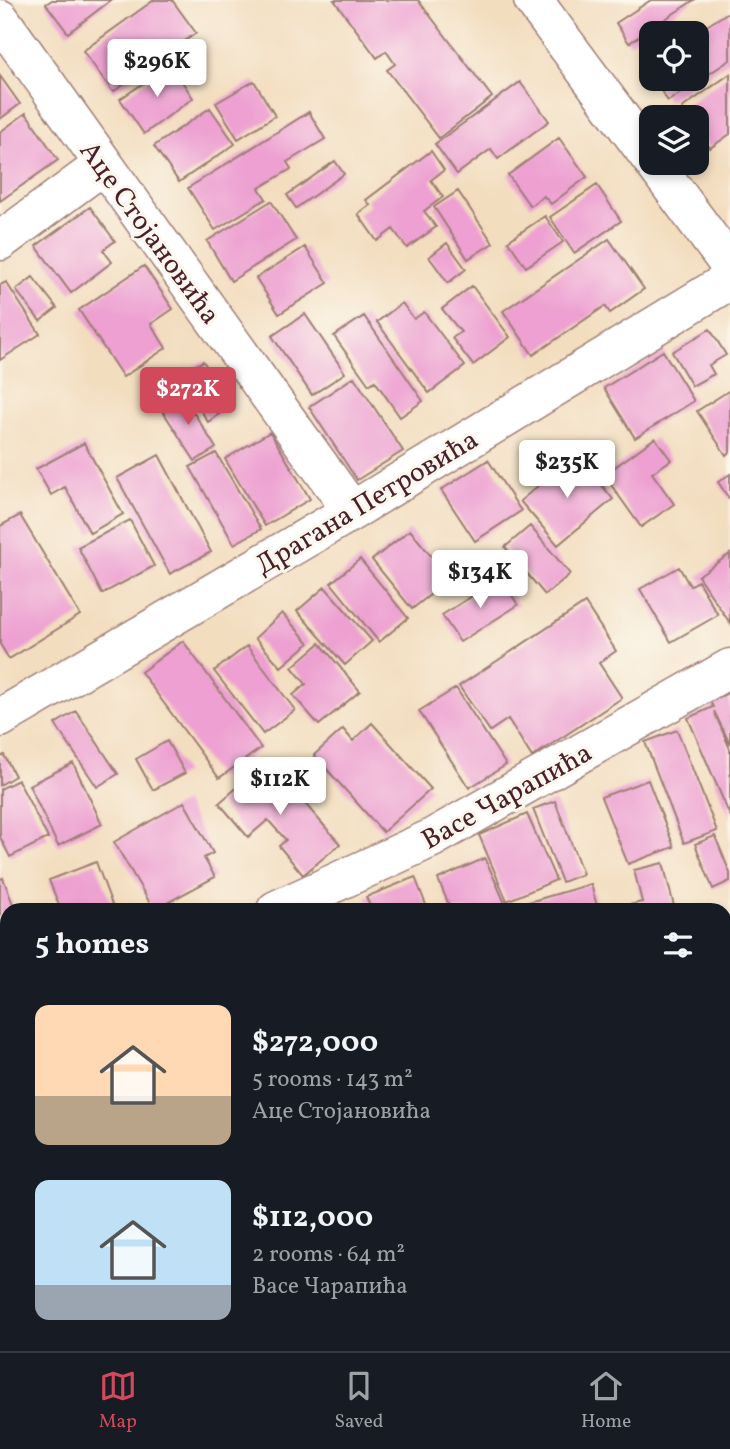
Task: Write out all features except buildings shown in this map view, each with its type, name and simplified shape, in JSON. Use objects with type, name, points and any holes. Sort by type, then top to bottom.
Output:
[{"type":"street","points":[[533,0],[639,143]]},
{"type":"street","name":"Аце Стојановића","points":[[0,19],[352,512]]},
{"type":"street","points":[[0,241],[103,165]]},
{"type":"street","points":[[662,175],[730,266]]},
{"type":"street","name":"Драгана Петровића","points":[[0,718],[352,512],[730,280]]},
{"type":"street","name":"Васе Чарапића","points":[[290,903],[432,838],[730,668]]}]
